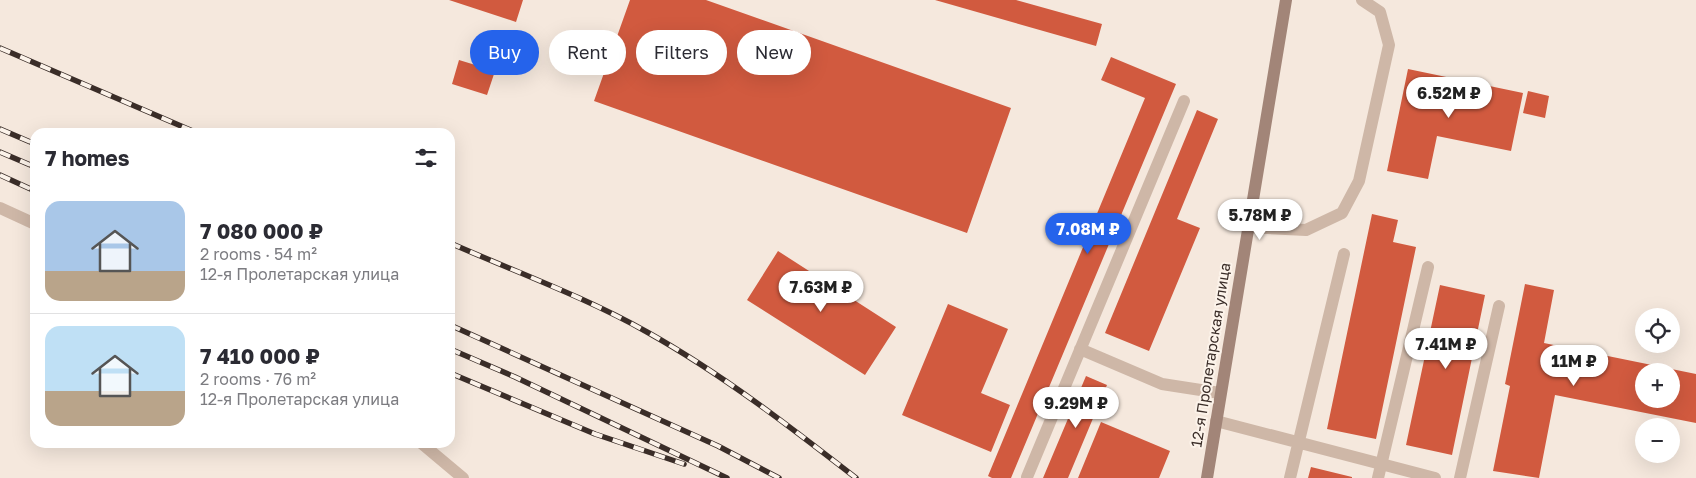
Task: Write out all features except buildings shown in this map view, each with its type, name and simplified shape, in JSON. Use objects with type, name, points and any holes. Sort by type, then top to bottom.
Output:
[{"type":"main road","name":"12-я Пролетарская улица","points":[[1207,478],[1286,0]]},
{"type":"lane","points":[[1248,227],[1306,230],[1342,214],[1359,181],[1390,45],[1380,12],[1362,0]]},
{"type":"lane","points":[[1027,477],[1184,101]]},
{"type":"lane","points":[[0,208],[30,222]]},
{"type":"lane","points":[[1290,478],[1344,254]]},
{"type":"lane","points":[[1378,478],[1428,267]]},
{"type":"lane","points":[[1460,478],[1499,306]]},
{"type":"lane","points":[[1080,349],[1162,384],[1220,393]]},
{"type":"lane","points":[[1216,421],[1435,478]]},
{"type":"lane","points":[[427,448],[463,478]]},
{"type":"railway","points":[[0,48],[186,128]]},
{"type":"railway","points":[[0,129],[30,142]]},
{"type":"railway","points":[[0,152],[30,165]]},
{"type":"railway","points":[[0,175],[30,189]]},
{"type":"railway","points":[[455,245],[575,296],[623,319],[675,348],[780,420],[856,478]]},
{"type":"railway","points":[[455,327],[718,446],[779,478]]},
{"type":"railway","points":[[455,351],[515,377],[727,478]]},
{"type":"railway","points":[[455,375],[595,434],[684,464]]}]
